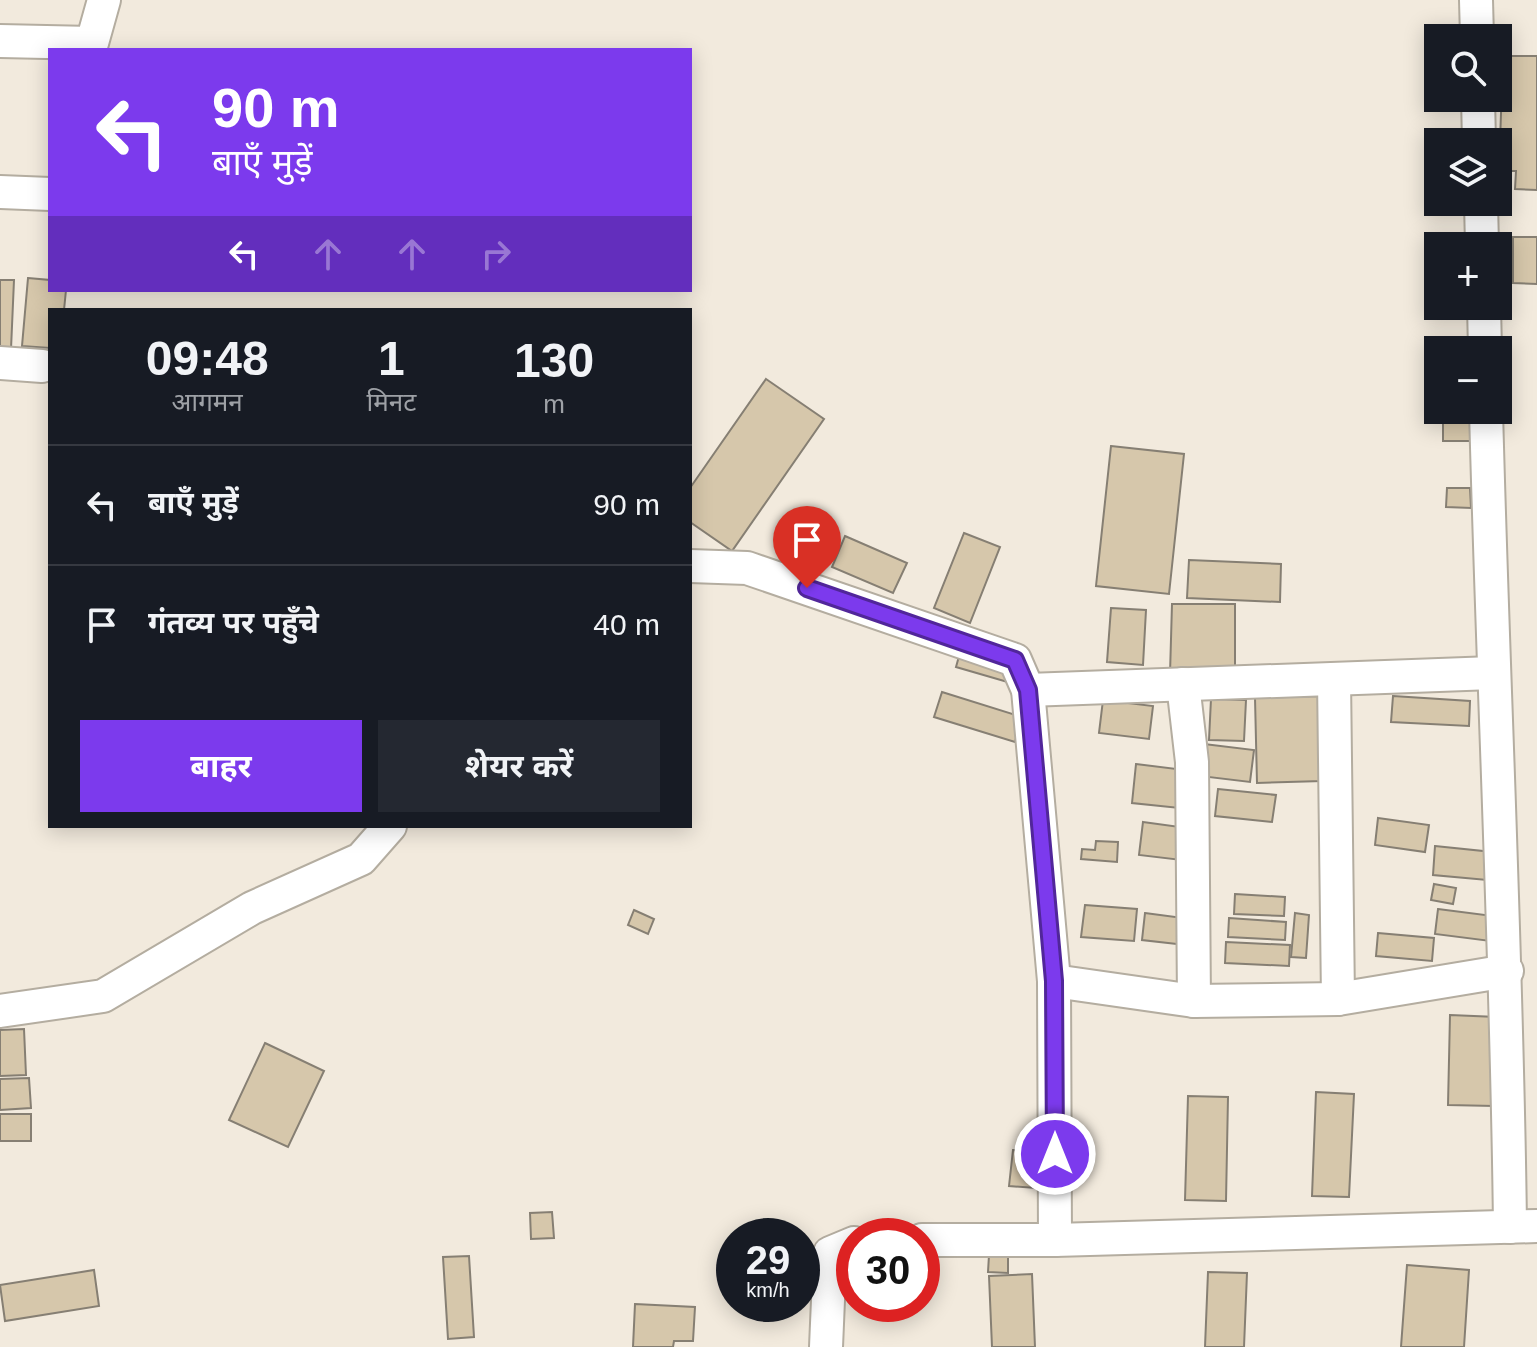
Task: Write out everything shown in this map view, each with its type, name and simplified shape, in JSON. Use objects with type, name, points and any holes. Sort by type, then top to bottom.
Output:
[{"type":"street","points":[[0,41],[92,43],[104,0]]},
{"type":"street","points":[[1476,0],[1477,24]]},
{"type":"street","points":[[0,192],[48,194]]},
{"type":"street","points":[[0,363],[42,366]]},
{"type":"street","points":[[940,1240],[1055,1240],[1524,1227],[1507,971],[1493,673],[1486,424]]},
{"type":"street","points":[[692,566],[747,568],[1015,660],[1028,690],[1054,981],[1055,1240]]},
{"type":"street","points":[[1028,690],[1493,673]]},
{"type":"street","points":[[1334,679],[1338,999]]},
{"type":"street","points":[[1183,684],[1192,762],[1194,1001]]},
{"type":"street","points":[[0,1011],[103,996],[252,908],[361,859],[388,828]]},
{"type":"street","points":[[1054,981],[1194,1001],[1338,999],[1507,971]]},
{"type":"street","points":[[826,1347],[830,1253],[836,1250]]},
{"type":"building","points":[[1512,56],[1537,56],[1537,190],[1515,189],[1512,128],[1500,128],[1501,112],[1512,112]]},
{"type":"building","points":[[1513,237],[1537,237],[1537,284],[1513,283]]},
{"type":"building","points":[[28,278],[48,280],[48,292],[66,292],[64,308],[48,308],[48,348],[22,346]]},
{"type":"building","points":[[0,280],[14,280],[11,349],[0,349]]},
{"type":"building","points":[[766,379],[824,419],[732,551],[692,523],[692,485]]},
{"type":"building","points":[[1443,424],[1470,424],[1470,441],[1443,441]]},
{"type":"building","points":[[1111,446],[1184,454],[1169,594],[1096,586]]},
{"type":"building","points":[[1447,488],[1470,488],[1471,508],[1446,507]]},
{"type":"building","points":[[964,533],[1000,547],[970,623],[934,608]]},
{"type":"building","points":[[845,536],[907,563],[893,593],[832,567]]},
{"type":"building","points":[[1189,560],[1281,564],[1280,602],[1187,598]]},
{"type":"building","points":[[1172,604],[1235,604],[1235,675],[1170,674]]},
{"type":"building","points":[[1111,608],[1146,610],[1143,665],[1107,662]]},
{"type":"building","points":[[961,649],[1016,665],[1011,683],[956,667]]},
{"type":"building","points":[[942,692],[1022,717],[1015,742],[934,717]]},
{"type":"building","points":[[1320,696],[1322,781],[1257,783],[1255,698]]},
{"type":"building","points":[[1393,696],[1470,701],[1469,726],[1391,722]]},
{"type":"building","points":[[1211,699],[1246,700],[1244,741],[1209,740]]},
{"type":"building","points":[[1103,700],[1153,706],[1149,739],[1099,733]]},
{"type":"building","points":[[1204,744],[1254,750],[1250,782],[1200,776]]},
{"type":"building","points":[[1136,764],[1193,771],[1189,809],[1132,803]]},
{"type":"building","points":[[1218,789],[1276,795],[1272,822],[1215,816]]},
{"type":"building","points":[[1378,818],[1429,825],[1425,852],[1375,845]]},
{"type":"building","points":[[1143,822],[1202,830],[1198,862],[1139,855]]},
{"type":"building","points":[[1096,841],[1118,842],[1117,862],[1081,859],[1082,849],[1095,850]]},
{"type":"building","points":[[1435,846],[1502,853],[1498,881],[1433,875]]},
{"type":"building","points":[[1434,884],[1456,888],[1453,904],[1431,900]]},
{"type":"building","points":[[1235,894],[1285,897],[1284,916],[1234,914]]},
{"type":"building","points":[[1085,905],[1137,909],[1134,941],[1081,937]]},
{"type":"building","points":[[1438,909],[1501,917],[1498,942],[1435,934]]},
{"type":"building","points":[[634,910],[654,919],[648,934],[628,925]]},
{"type":"building","points":[[1145,913],[1206,921],[1203,947],[1142,940]]},
{"type":"building","points":[[1295,913],[1309,915],[1306,958],[1291,957]]},
{"type":"building","points":[[1229,918],[1286,922],[1285,940],[1228,937]]},
{"type":"building","points":[[1378,933],[1434,938],[1432,961],[1376,956]]},
{"type":"building","points":[[1226,942],[1290,945],[1289,966],[1225,963]]},
{"type":"building","points":[[1450,1015],[1497,1017],[1494,1106],[1448,1105]]},
{"type":"building","points":[[24,1029],[26,1075],[0,1076],[0,1030]]},
{"type":"building","points":[[265,1043],[324,1071],[288,1147],[229,1120]]},
{"type":"building","points":[[29,1078],[31,1108],[0,1110],[0,1079]]},
{"type":"building","points":[[1316,1092],[1354,1094],[1349,1197],[1312,1196]]},
{"type":"building","points":[[1188,1096],[1228,1097],[1226,1201],[1185,1200]]},
{"type":"building","points":[[0,1114],[31,1114],[31,1141],[0,1141]]},
{"type":"building","points":[[1013,1150],[1039,1152],[1036,1188],[1009,1186]]},
{"type":"building","points":[[552,1212],[554,1238],[531,1239],[530,1213]]},
{"type":"building","points":[[989,1255],[1008,1256],[1008,1273],[988,1272]]},
{"type":"building","points":[[469,1256],[474,1337],[448,1339],[443,1257]]},
{"type":"building","points":[[1407,1265],[1469,1270],[1464,1347],[1401,1347]]},
{"type":"building","points":[[94,1270],[99,1306],[5,1321],[0,1285]]},
{"type":"building","points":[[1208,1272],[1247,1273],[1244,1347],[1205,1347]]},
{"type":"building","points":[[1032,1274],[1035,1347],[992,1347],[989,1276]]},
{"type":"building","points":[[635,1304],[695,1307],[693,1341],[674,1341],[673,1347],[633,1347]]},
{"type":"route","points":[[807,588],[1015,660],[1028,690],[1054,981],[1055,1154]]}]
